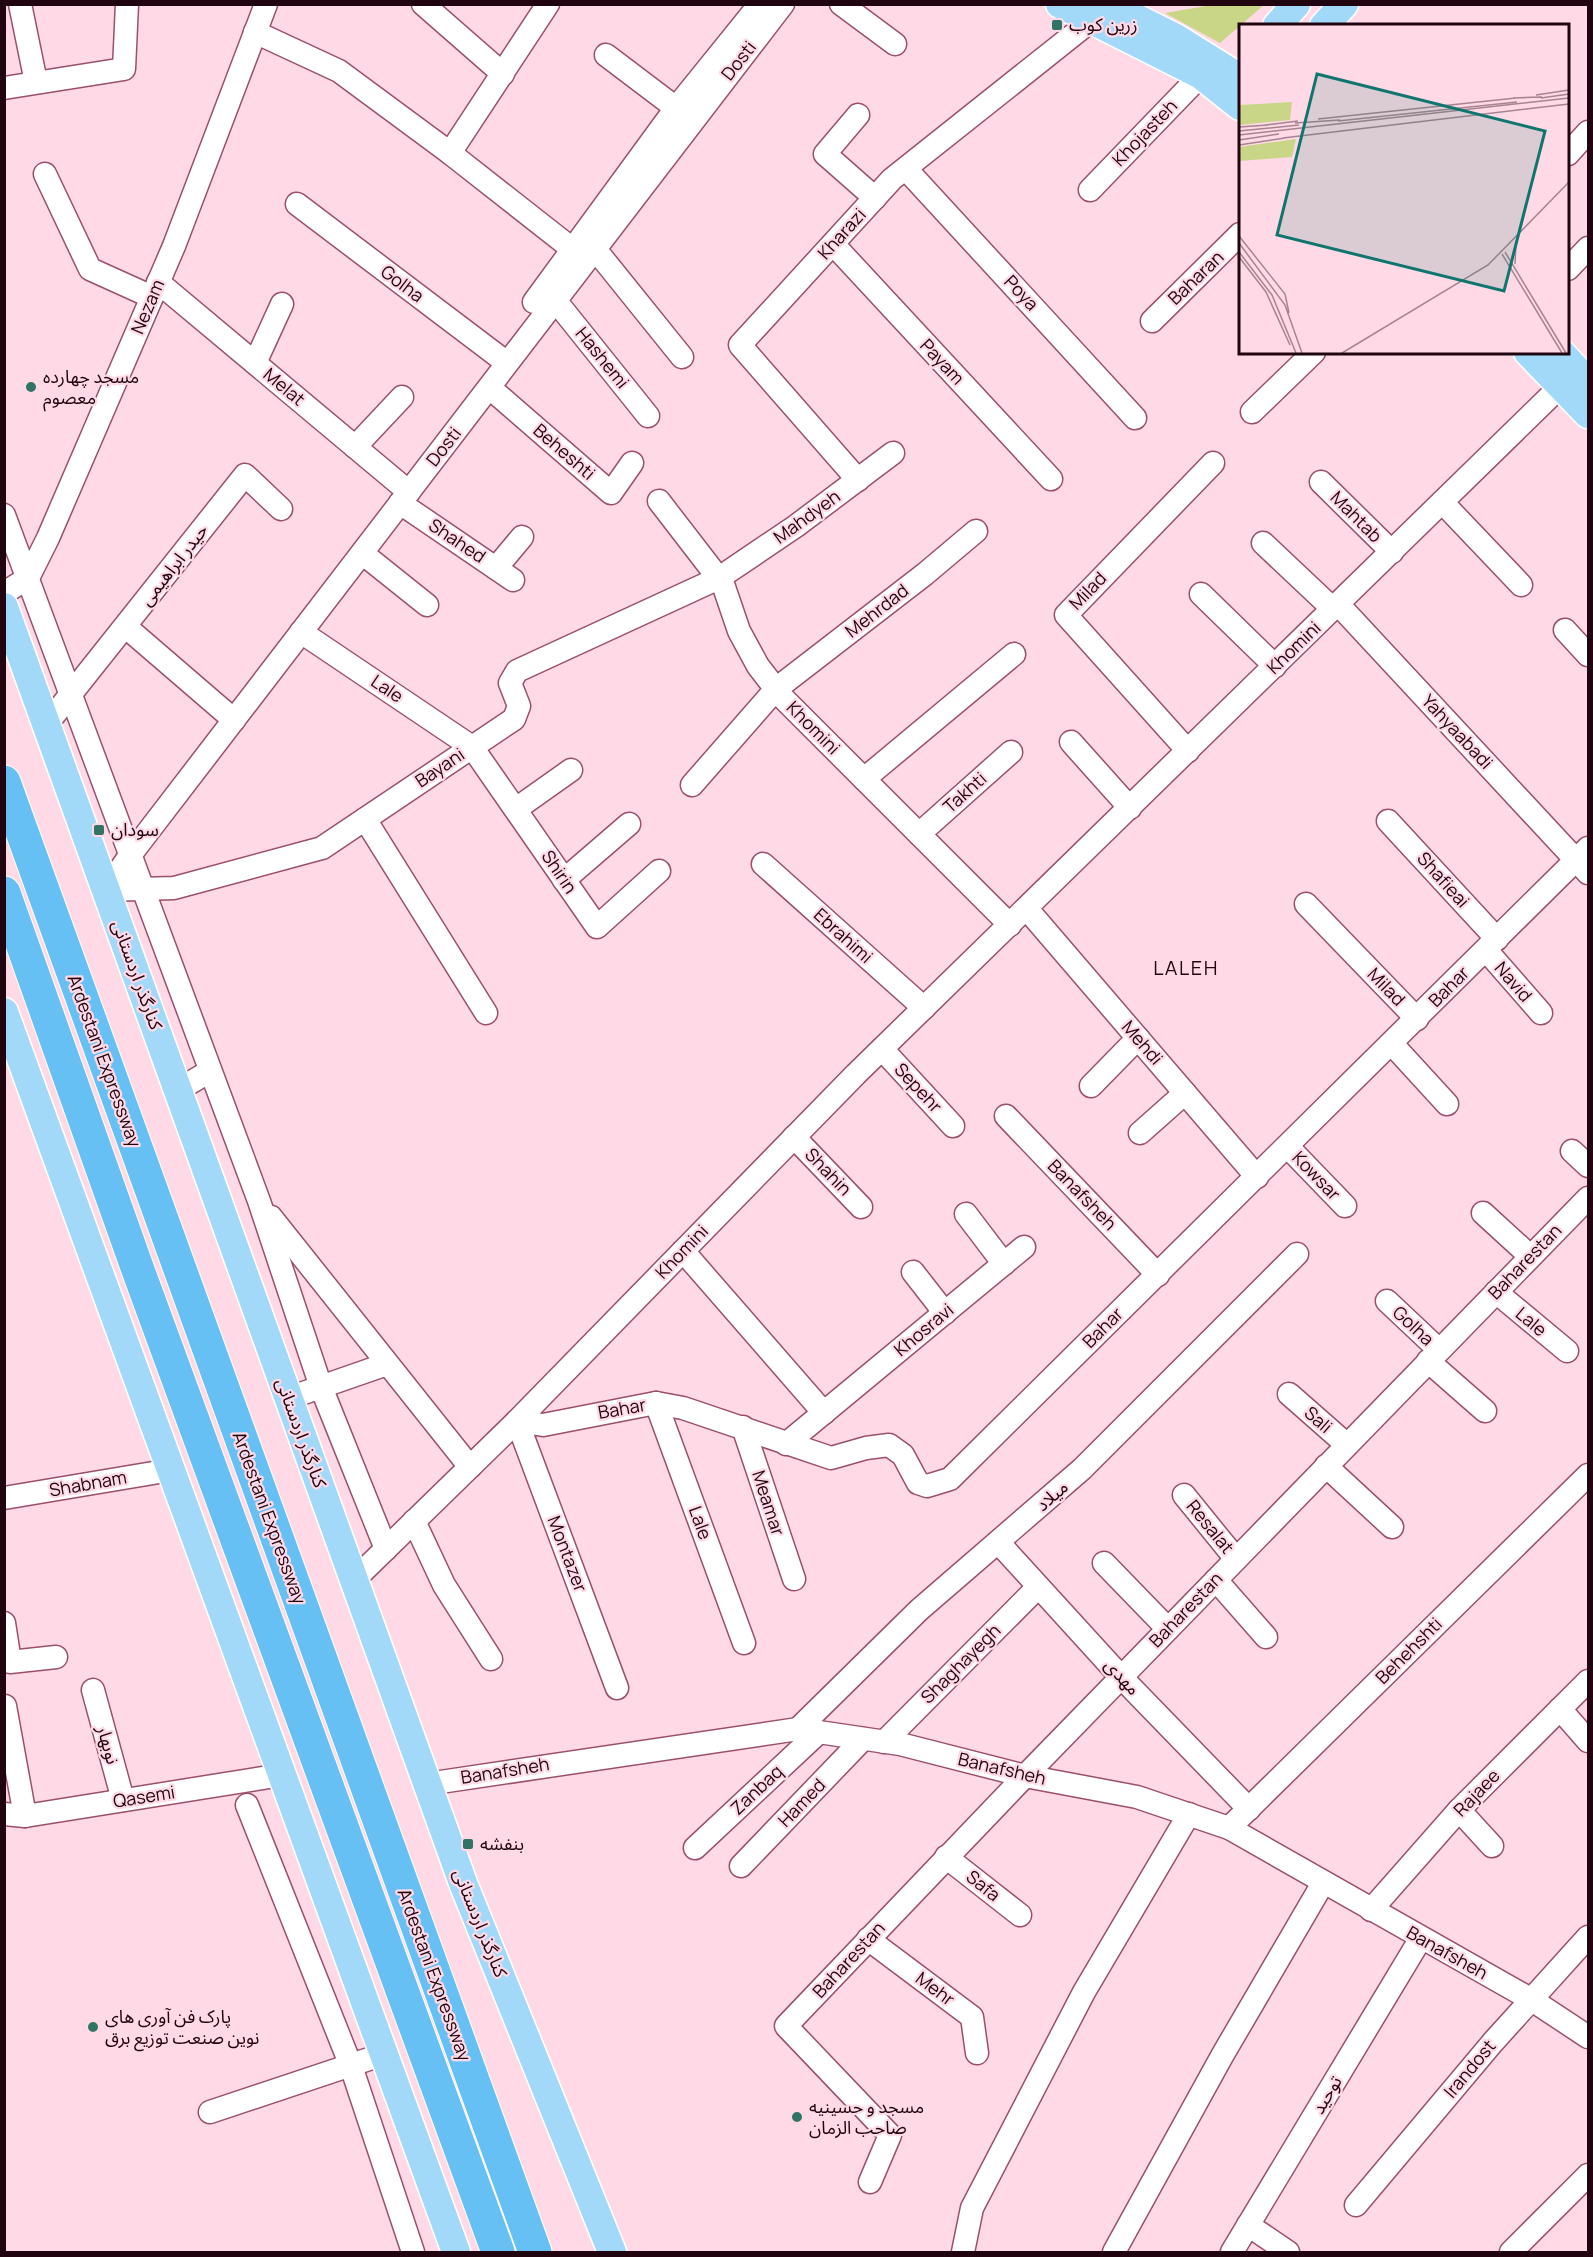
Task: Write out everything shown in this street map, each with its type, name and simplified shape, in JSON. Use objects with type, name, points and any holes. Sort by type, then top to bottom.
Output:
[{"type":"highway","name":"Ardestani Expressway","points":[[4,782],[535,2253]]},
{"type":"highway","name":"Ardestani Expressway","points":[[4,893],[134,1259],[498,2253]]},
{"type":"highway","points":[[327,1785],[475,2253]]},
{"type":"highway","points":[[507,2175],[544,2253]]},
{"type":"main road","points":[[1060,4],[1100,12],[1176,38],[1229,81]]},
{"type":"main road","points":[[1278,24],[1296,4]]},
{"type":"main road","points":[[1326,24],[1345,4]]},
{"type":"main road","points":[[1340,24],[1345,4]]},
{"type":"main road","points":[[1532,354],[1572,372],[1588,414]]},
{"type":"main road","name":"کنارگذر اردستانی","points":[[4,608],[463,1883],[612,2253]]},
{"type":"main road","points":[[4,1012],[456,2253]]},
{"type":"street","points":[[20,4],[36,82]]},
{"type":"street","points":[[4,88],[124,69],[127,4]]},
{"type":"street","name":"Nezam","points":[[28,578],[48,538],[155,290],[266,4]]},
{"type":"street","points":[[423,4],[503,74]]},
{"type":"street","points":[[450,153],[548,4]]},
{"type":"street","points":[[502,359],[584,253],[676,108],[760,4]]},
{"type":"street","name":"Dosti","points":[[106,890],[131,854],[490,387],[502,359],[555,300],[584,253],[783,4]]},
{"type":"street","points":[[841,4],[895,44]]},
{"type":"street","name":"Kharazi","points":[[858,480],[740,345],[875,198],[906,169],[1100,12]]},
{"type":"street","points":[[255,32],[339,70],[584,253],[682,357]]},
{"type":"street","points":[[606,55],[676,108]]},
{"type":"street","name":"Khojasteh","points":[[1089,190],[1229,81]]},
{"type":"street","points":[[858,115],[825,154],[875,198]]},
{"type":"street","points":[[1569,153],[1588,132]]},
{"type":"street","name":"Poya","points":[[906,169],[1135,418]]},
{"type":"street","name":"Melat","points":[[45,174],[90,269],[155,290],[255,363],[355,447],[404,497]]},
{"type":"street","name":"Golha","points":[[297,204],[502,359]]},
{"type":"street","name":"Baharan","points":[[1152,321],[1239,235]]},
{"type":"street","name":"Payam","points":[[834,244],[1051,479]]},
{"type":"street","points":[[1569,268],[1588,248]]},
{"type":"street","name":"Hashemi","points":[[555,300],[648,416]]},
{"type":"street","points":[[255,363],[282,304]]},
{"type":"street","points":[[1252,412],[1312,354]]},
{"type":"street","name":"Khomini","points":[[354,1580],[517,1421],[882,1049],[1336,607],[1572,372]]},
{"type":"street","name":"Beheshti","points":[[490,387],[611,493],[632,463]]},
{"type":"street","points":[[355,447],[402,397]]},
{"type":"street","name":"Mahdyeh","points":[[719,578],[796,526],[893,453]]},
{"type":"street","name":"Milad","points":[[1188,751],[1066,615],[1213,463]]},
{"type":"street","name":"حیدر ابراهیمی","points":[[47,724],[245,475],[281,509]]},
{"type":"street","name":"Mahtab","points":[[1321,482],[1392,552]]},
{"type":"street","name":"Shahed","points":[[404,497],[505,574],[522,537]]},
{"type":"street","name":"Khomini","points":[[658,501],[719,578],[739,631],[758,666],[776,689],[1010,925]]},
{"type":"street","points":[[1442,502],[1521,585]]},
{"type":"street","points":[[4,515],[259,1201],[321,1387],[386,1549]]},
{"type":"street","name":"Mehrdad","points":[[692,785],[776,689],[925,574],[976,531]]},
{"type":"street","name":"Yahyaabadi","points":[[1263,543],[1336,607],[1584,860]]},
{"type":"street","points":[[362,553],[427,605]]},
{"type":"street","points":[[4,593],[28,578]]},
{"type":"street","name":"Bayani","points":[[106,890],[174,888],[322,848],[514,719],[519,706],[510,683],[517,671],[719,578]]},
{"type":"street","points":[[1201,594],[1275,666]]},
{"type":"street","points":[[126,627],[234,720]]},
{"type":"street","points":[[1565,630],[1588,655]]},
{"type":"street","name":"Lale","points":[[302,632],[472,747]]},
{"type":"street","points":[[864,779],[1014,654]]},
{"type":"street","points":[[1071,742],[1130,808]]},
{"type":"street","name":"Shirin","points":[[472,747],[597,927],[659,871]]},
{"type":"street","name":"Takhti","points":[[919,834],[1011,752]]},
{"type":"street","points":[[516,809],[571,770]]},
{"type":"street","points":[[365,819],[486,1013]]},
{"type":"street","name":"Shafieai","points":[[1388,821],[1491,945]]},
{"type":"street","points":[[564,880],[628,824]]},
{"type":"street","name":"Bahar","points":[[517,1421],[543,1425],[657,1403],[683,1408],[831,1458],[866,1448],[889,1445],[903,1455],[918,1483],[927,1486],[950,1479],[1491,945],[1584,860]]},
{"type":"street","name":"Ebrahimi","points":[[763,864],[924,1008]]},
{"type":"street","name":"Milad","points":[[1306,904],[1417,1019]]},
{"type":"street","name":"Mehdi","points":[[1027,909],[1257,1177]]},
{"type":"street","name":"Navid","points":[[1491,945],[1541,1013]]},
{"type":"street","points":[[1091,1086],[1138,1038]]},
{"type":"street","points":[[1392,1044],[1447,1104]]},
{"type":"street","name":"Sepehr","points":[[882,1049],[953,1126]]},
{"type":"street","points":[[178,1090],[210,1071]]},
{"type":"street","points":[[1140,1133],[1185,1093]]},
{"type":"street","name":"Banafsheh","points":[[1006,1116],[1158,1275]]},
{"type":"street","name":"Shahin","points":[[794,1137],[861,1207]]},
{"type":"street","name":"Kowsar","points":[[1288,1147],[1345,1206]]},
{"type":"street","points":[[1572,1151],[1588,1166]]},
{"type":"street","name":"Baharestan","points":[[870,2182],[890,2134],[786,2026],[946,1857],[1588,1198]]},
{"type":"street","points":[[259,1201],[470,1467]]},
{"type":"street","points":[[1483,1213],[1530,1256]]},
{"type":"street","points":[[966,1214],[1004,1264]]},
{"type":"street","name":"Khosravi","points":[[786,1444],[1024,1247]]},
{"type":"street","points":[[683,1251],[824,1413]]},
{"type":"street","name":"میلاد","points":[[809,1730],[919,1610],[1082,1469],[1297,1254]]},
{"type":"street","points":[[913,1272],[945,1313]]},
{"type":"street","name":"Lale","points":[[1496,1292],[1567,1351]]},
{"type":"street","name":"Golha","points":[[1387,1301],[1434,1356]]},
{"type":"street","points":[[1434,1356],[1485,1411]]},
{"type":"street","points":[[289,1398],[387,1364]]},
{"type":"street","name":"Sali","points":[[1289,1394],[1347,1445]]},
{"type":"street","name":"Lale","points":[[657,1403],[744,1643]]},
{"type":"street","name":"Montazer","points":[[517,1421],[617,1688]]},
{"type":"street","name":"Meamar","points":[[743,1427],[794,1578]]},
{"type":"street","points":[[1326,1466],[1392,1527]]},
{"type":"street","name":"Shabnam","points":[[6,1493],[171,1470]]},
{"type":"street","name":"Behehshti","points":[[1230,1828],[1588,1475]]},
{"type":"street","name":"Resalat","points":[[1184,1495],[1236,1559]]},
{"type":"street","points":[[414,1521],[444,1585],[491,1659]]},
{"type":"street","name":"مهدی","points":[[998,1542],[1121,1677],[1249,1809]]},
{"type":"street","points":[[1104,1563],[1168,1629]]},
{"type":"street","points":[[1215,1580],[1266,1637]]},
{"type":"street","name":"Shaghayegh","points":[[874,1740],[1038,1587]]},
{"type":"street","points":[[4,1623],[10,1662],[56,1657]]},
{"type":"street","name":"Rajaee","points":[[1371,1910],[1459,1810],[1588,1681]]},
{"type":"street","name":"نوبهار","points":[[93,1690],[123,1800]]},
{"type":"street","points":[[4,1706],[15,1815]]},
{"type":"street","points":[[1560,1709],[1588,1741]]},
{"type":"street","name":"Banafsheh","points":[[427,1784],[809,1730],[874,1740],[1025,1776],[1137,1797],[1230,1828],[1532,2000],[1588,2037]]},
{"type":"street","name":"Zanbaq","points":[[695,1848],[809,1730]]},
{"type":"street","name":"Hamed","points":[[741,1866],[874,1740]]},
{"type":"street","name":"Qasemi","points":[[15,1815],[282,1775]]},
{"type":"street","points":[[247,1805],[351,2066],[413,2253]]},
{"type":"street","points":[[1459,1810],[1492,1846]]},
{"type":"street","points":[[963,2253],[972,2208],[1084,1992],[1189,1814]]},
{"type":"street","name":"Safa","points":[[946,1857],[1020,1916]]},
{"type":"street","points":[[1114,2253],[1222,2056],[1323,1883]]},
{"type":"street","name":"Irandost","points":[[1356,2205],[1588,1937]]},
{"type":"street","name":"توحید","points":[[1232,2253],[1422,1938]]},
{"type":"street","name":"Mehr","points":[[868,1940],[972,2017],[977,2053]]},
{"type":"street","points":[[210,2112],[384,2054]]},
{"type":"street","points":[[1511,2253],[1588,2175]]},
{"type":"street","points":[[1248,2225],[1288,2253]]},
{"type":"green space","points":[[1212,4],[1264,5],[1242,24],[1239,24],[1239,27],[1220,43],[1165,13]]},
{"type":"place","name":"زرین کوب","points":[[1057,25]]},
{"type":"place","name":"مسجد چهارده معصوم","points":[[31,387]]},
{"type":"place","name":"سودان","points":[[99,830]]},
{"type":"place","name":"بنفشه","points":[[468,1844]]},
{"type":"place","name":"پارک فن آوری های نوین صنعت توزیع برق","points":[[93,2027]]},
{"type":"place","name":"مسجد و حسینیه صاحب الزمان","points":[[797,2117]]},
{"type":"district","name":"LALEH","points":[[1186,968]]}]
